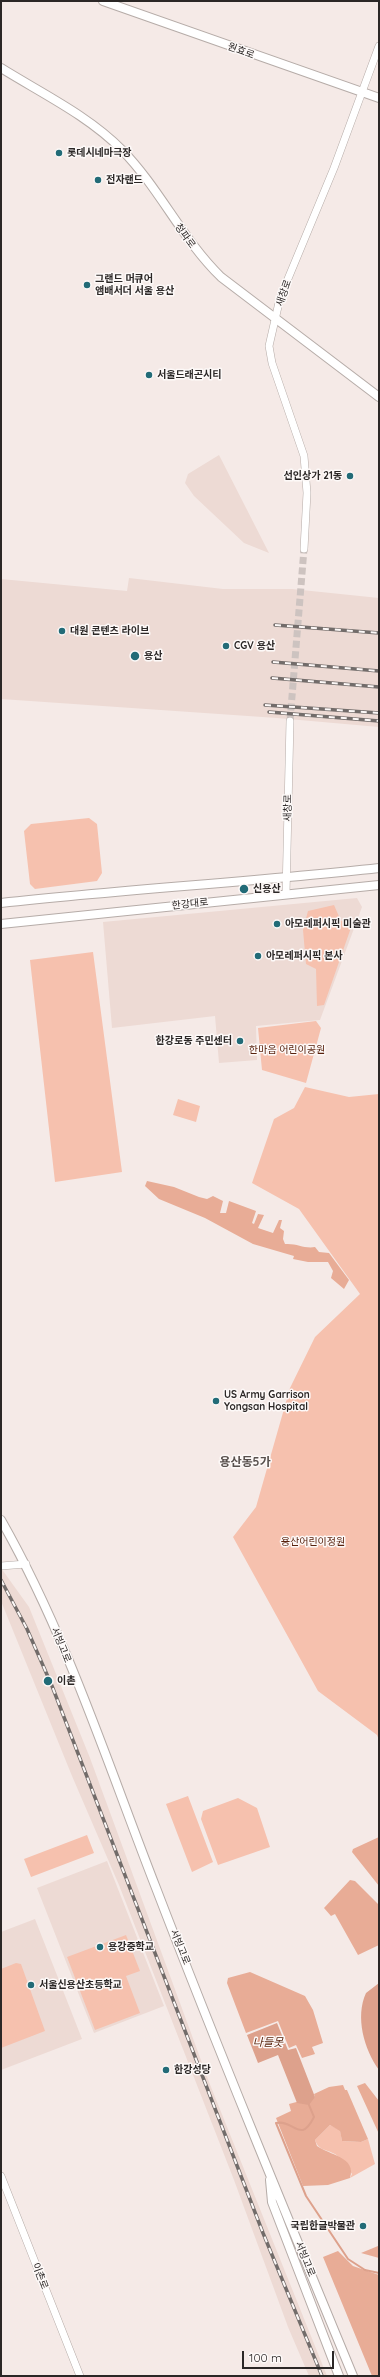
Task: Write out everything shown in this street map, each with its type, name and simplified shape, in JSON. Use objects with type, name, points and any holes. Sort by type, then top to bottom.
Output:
[{"type":"main road","name":"원효로","points":[[103,1],[379,98]]},
{"type":"main road","name":"새창로","points":[[304,549],[307,493],[304,456],[268,351],[280,298],[334,168],[379,46]]},
{"type":"main road","name":"청파로","points":[[1,68],[107,135],[137,168],[204,261],[221,277],[379,397]]},
{"type":"main road","name":"새창로","points":[[286,894],[290,721]]},
{"type":"main road","name":"한강대로","points":[[1,903],[111,891],[287,879],[379,868]]},
{"type":"main road","name":"한강대로","points":[[1,924],[286,894],[379,886]]},
{"type":"main road","name":"서빙고로","points":[[1,1520],[26,1564],[78,1687],[157,1891],[353,2376]]},
{"type":"main road","points":[[1,1566],[26,1564]]},
{"type":"main road","points":[[269,2170],[272,2202],[339,2376]]},
{"type":"main road","name":"이촌로","points":[[1,2176],[80,2376]]},
{"type":"shaded area","points":[[219,455],[269,553],[244,543],[194,496],[185,483],[188,474]]},
{"type":"shaded area","points":[[129,578],[223,589],[292,589],[379,598],[379,727],[277,718],[1,699],[1,579],[127,591]]},
{"type":"shaded area","points":[[357,898],[362,907],[320,1020],[256,1026],[257,1060],[219,1063],[215,1016],[112,1028],[103,922]]},
{"type":"shaded area","points":[[147,1181],[174,1187],[207,1199],[213,1196],[223,1201],[220,1213],[226,1213],[229,1201],[256,1211],[252,1223],[254,1224],[258,1214],[264,1215],[258,1228],[273,1233],[279,1220],[282,1220],[280,1228],[284,1231],[283,1239],[285,1244],[315,1247],[319,1252],[329,1253],[349,1280],[344,1289],[331,1278],[333,1271],[328,1262],[308,1262],[293,1259],[294,1256],[253,1244],[205,1218],[159,1199],[145,1186]]},
{"type":"shaded area","points":[[1,1568],[29,1607],[90,1758],[209,2082],[327,2376],[309,2376],[288,2327],[234,2180],[119,1885],[72,1776],[1,1601]]},
{"type":"shaded area","points":[[379,1837],[379,1886],[352,1852],[353,1849]]},
{"type":"shaded area","name":"용강중학교","points":[[107,1861],[164,2006],[94,2033],[37,1888]]},
{"type":"shaded area","points":[[350,1880],[355,1881],[379,1905],[379,1945],[358,1955],[335,1914],[331,1916],[324,1908]]},
{"type":"shaded area","name":"서울신용산초등학교","points":[[35,1919],[82,2039],[1,2070],[1,1932]]},
{"type":"shaded area","points":[[250,1972],[305,1996],[313,2010],[323,2043],[312,2047],[315,2054],[302,2058],[296,2045],[289,2048],[278,2021],[246,2033],[227,1983],[228,1978]]},
{"type":"shaded area","points":[[365,2083],[379,2101],[379,2134],[357,2086]]},
{"type":"shaded area","points":[[343,2085],[345,2090],[347,2090],[368,2139],[361,2142],[342,2141],[340,2131],[330,2125],[315,2140],[317,2146],[346,2161],[351,2171],[350,2178],[328,2185],[303,2186],[276,2118],[291,2111],[289,2104],[315,2097],[314,2094],[329,2087]]},
{"type":"shaded area","points":[[378,2246],[379,2258],[361,2253]]},
{"type":"shaded area","points":[[338,2251],[353,2266],[379,2275],[379,2376],[372,2376],[323,2257]]},
{"type":"green space","points":[[89,818],[97,824],[102,873],[97,881],[35,889],[30,884],[24,831],[31,824]]},
{"type":"green space","points":[[334,905],[341,921],[354,919],[324,1005],[317,1006],[316,969],[306,964],[303,930],[308,911]]},
{"type":"green space","points":[[93,952],[122,1172],[55,1182],[30,960]]},
{"type":"green space","name":"한마음 어린이공원","points":[[316,1021],[321,1028],[306,1083],[262,1070],[258,1028]]},
{"type":"green space","name":"용산어린이정원","points":[[305,1087],[349,1097],[379,1094],[379,1740],[377,1735],[318,1691],[233,1537],[256,1507],[290,1388],[315,1337],[360,1294],[299,1209],[252,1183],[274,1119],[294,1108]]},
{"type":"green space","points":[[178,1099],[200,1106],[196,1122],[173,1115]]},
{"type":"green space","points":[[188,1796],[213,1862],[192,1872],[166,1804]]},
{"type":"green space","points":[[238,1798],[257,1808],[270,1847],[218,1865],[201,1819],[203,1811]]},
{"type":"green space","points":[[87,1835],[94,1853],[31,1877],[24,1859]]},
{"type":"green space","points":[[126,1935],[140,1971],[126,1976],[140,2013],[95,2030],[67,1957]]},
{"type":"green space","points":[[16,1963],[21,1964],[45,2031],[1,2048],[1,1969]]},
{"type":"green space","points":[[330,2125],[340,2130],[342,2141],[361,2142],[368,2139],[375,2164],[350,2178],[352,2174],[339,2158],[335,2154],[321,2148],[315,2140]]},
{"type":"water","points":[[379,1983],[379,2070],[365,2043],[361,2022],[361,2012],[366,1993]]},
{"type":"water","name":"나들못","points":[[277,2023],[288,2050],[296,2048],[315,2097],[309,2105],[297,2103],[278,2055],[258,2063],[247,2035]]},
{"type":"waterway","points":[[309,2105],[314,2117],[305,2129],[296,2129],[288,2124],[276,2123],[306,2196],[348,2259],[365,2270],[379,2273]]},
{"type":"tunnel","points":[[290,721],[304,549]]},
{"type":"railway","points":[[275,625],[379,633]]},
{"type":"railway","points":[[273,662],[379,671]]},
{"type":"railway","points":[[272,678],[379,687]]},
{"type":"railway","points":[[265,705],[379,713]]},
{"type":"railway","points":[[269,712],[379,721]]},
{"type":"railway","points":[[1,1580],[27,1629],[52,1686],[263,2233],[322,2376]]},
{"type":"place","name":"롯데시네마극장","points":[[59,153]]},
{"type":"place","name":"전자랜드","points":[[98,180]]},
{"type":"place","name":"그랜드 머큐어 앰배서더 서울 용산","points":[[87,285]]},
{"type":"place","name":"서울드래곤시티","points":[[149,375]]},
{"type":"place","name":"선인상가 21동","points":[[350,476]]},
{"type":"place","name":"대원 콘텐츠 라이브","points":[[62,631]]},
{"type":"place","name":"CGV 용산","points":[[226,646]]},
{"type":"place","name":"용산","points":[[135,656]]},
{"type":"place","name":"신용산","points":[[244,889]]},
{"type":"place","name":"아모레퍼시픽 미술관","points":[[277,924]]},
{"type":"place","name":"아모레퍼시픽 본사","points":[[258,956]]},
{"type":"place","name":"한강로동 주민센터","points":[[240,1041]]},
{"type":"place","name":"US Army Garrison Yongsan Hospital","points":[[216,1401]]},
{"type":"place","name":"이촌","points":[[48,1681]]},
{"type":"place","name":"용강중학교","points":[[100,1947]]},
{"type":"place","name":"서울신용산초등학교","points":[[31,1985]]},
{"type":"place","name":"한강성당","points":[[166,2070]]},
{"type":"place","name":"국립한글박물관","points":[[363,2226]]},
{"type":"district","name":"용산동5가","points":[[245,1462]]}]
